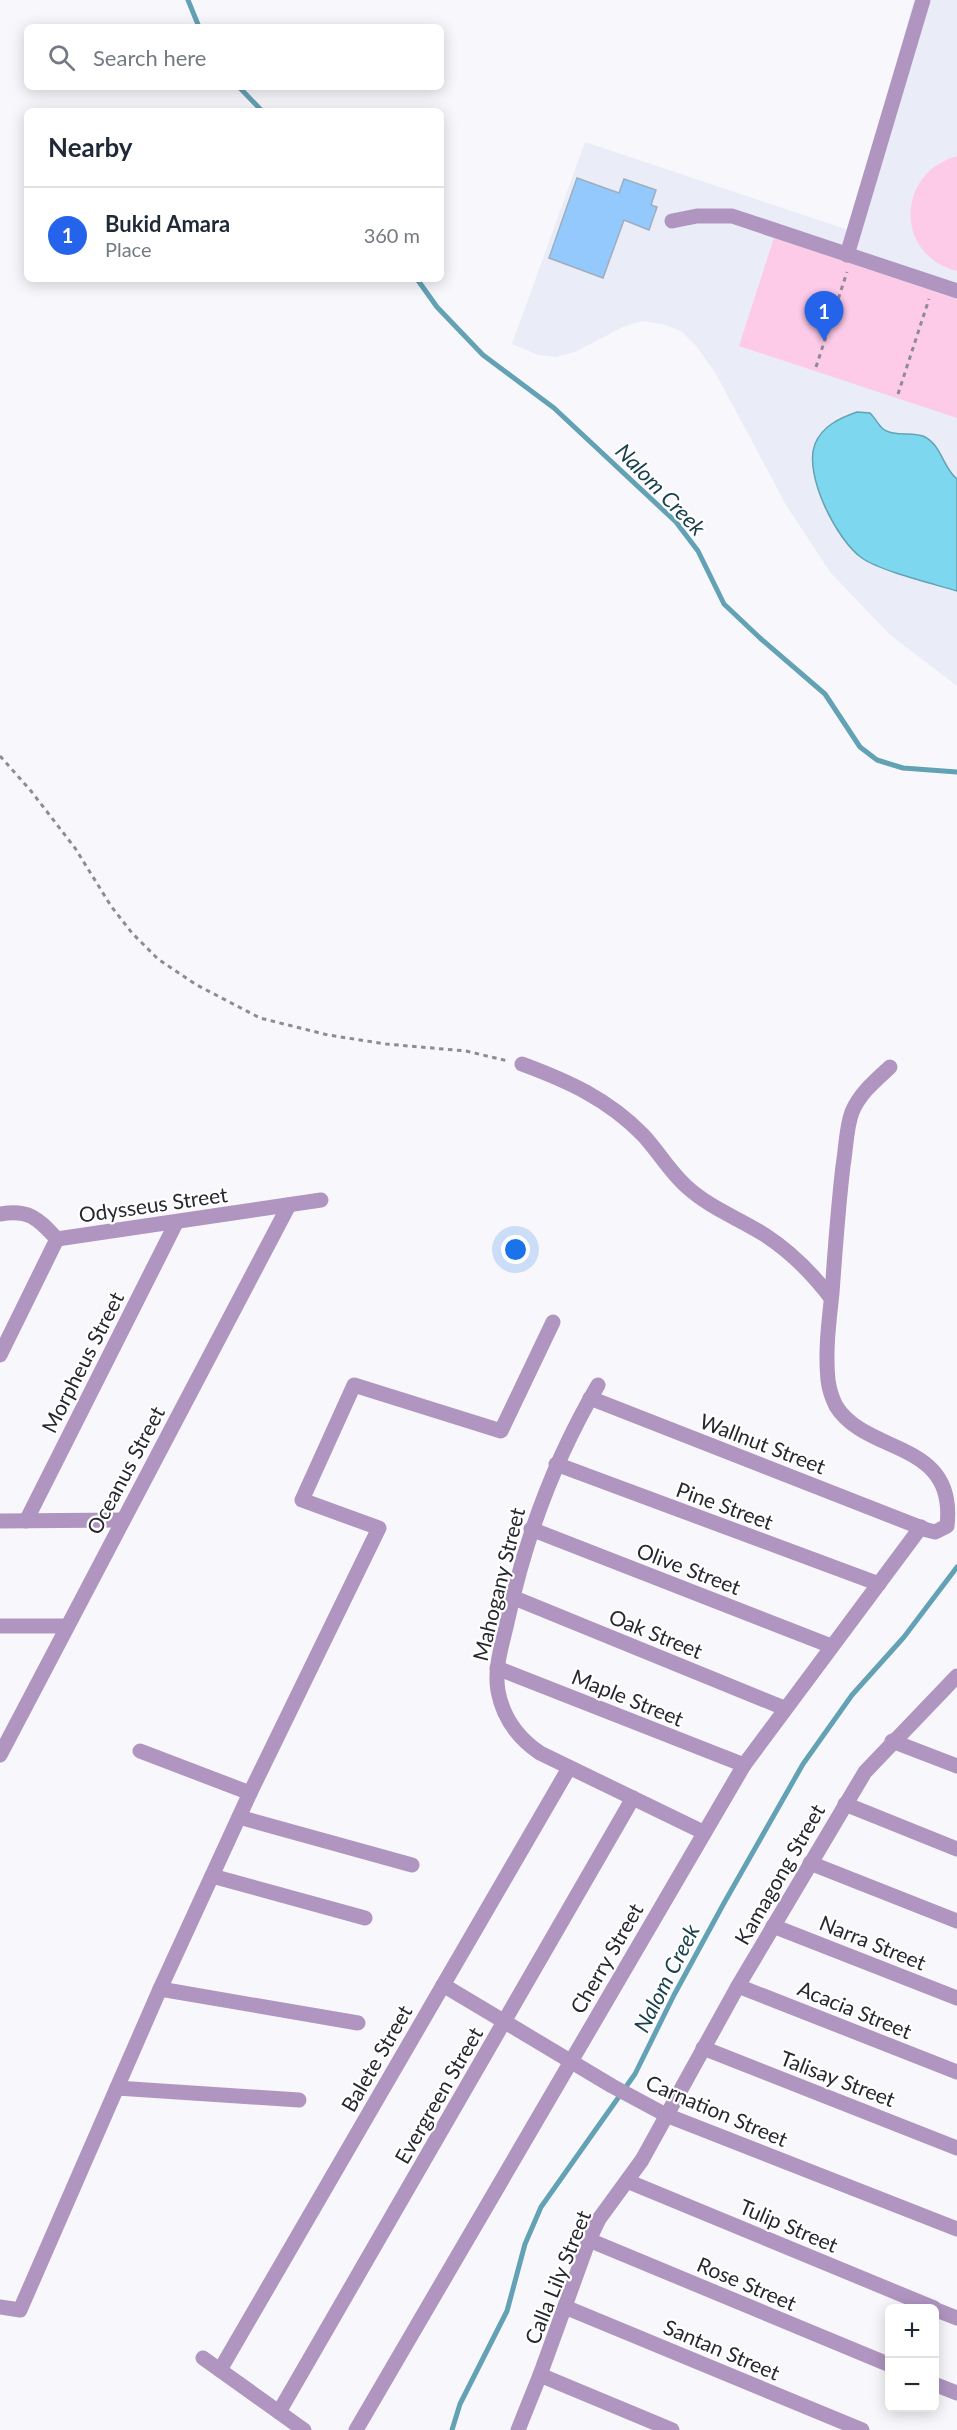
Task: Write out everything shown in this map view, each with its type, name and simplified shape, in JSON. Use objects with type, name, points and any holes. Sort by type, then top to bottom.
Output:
[{"type":"street","points":[[850,255],[923,0]]},
{"type":"street","points":[[672,221],[697,216],[732,216],[957,291]]},
{"type":"street","points":[[522,1064],[566,1080],[602,1101],[642,1134],[687,1188],[714,1207],[765,1235],[794,1257],[812,1273],[831,1298]]},
{"type":"street","points":[[890,1067],[865,1090],[851,1113],[840,1190],[831,1298],[828,1379],[837,1406],[850,1421],[876,1437],[924,1454],[947,1474],[954,1503],[947,1526],[935,1532],[921,1527]]},
{"type":"street","name":"Odysseus Street","points":[[0,1214],[27,1214],[37,1219],[57,1239],[321,1200]]},
{"type":"street","name":"Oceanus Street","points":[[0,1755],[289,1205]]},
{"type":"street","name":"Morpheus Street","points":[[26,1521],[176,1223]]},
{"type":"street","points":[[0,1355],[7,1328],[57,1239]]},
{"type":"street","points":[[0,2307],[20,2310],[160,1989],[250,1793],[379,1528],[303,1500],[354,1385],[501,1431],[553,1322]]},
{"type":"street","name":"Wallnut Street","points":[[594,1392],[921,1527]]},
{"type":"street","name":"Mahogany Street","points":[[594,1392],[556,1464],[531,1529],[512,1597],[497,1668],[497,1688],[502,1708],[512,1727],[525,1743],[540,1754],[704,1832]]},
{"type":"street","name":"Pine Street","points":[[556,1464],[879,1584]]},
{"type":"street","points":[[0,1521],[122,1520]]},
{"type":"street","name":"Cherry Street","points":[[356,2430],[744,1765],[784,1708],[921,1527]]},
{"type":"street","name":"Olive Street","points":[[531,1529],[831,1646]]},
{"type":"street","name":"Oak Street","points":[[512,1597],[784,1708]]},
{"type":"street","points":[[0,1626],[67,1626]]},
{"type":"street","name":"Maple Street","points":[[497,1668],[744,1765]]},
{"type":"street","name":"Kamagong Street","points":[[666,2115],[738,1986],[865,1772],[892,1741],[954,1685]]},
{"type":"street","points":[[892,1741],[957,1767]]},
{"type":"street","points":[[140,1751],[250,1793]]},
{"type":"street","name":"Balete Street","points":[[220,2370],[569,1768]]},
{"type":"street","name":"Evergreen Street","points":[[279,2412],[633,1798]]},
{"type":"street","points":[[845,1804],[957,1849]]},
{"type":"street","points":[[239,1817],[412,1865]]},
{"type":"street","points":[[810,1863],[957,1921]]},
{"type":"street","points":[[212,1876],[365,1918]]},
{"type":"street","name":"Narra Street","points":[[773,1926],[957,1998]]},
{"type":"street","name":"Carnation Street","points":[[443,1984],[612,2086],[666,2115],[957,2229]]},
{"type":"street","name":"Acacia Street","points":[[738,1986],[957,2072]]},
{"type":"street","points":[[160,1989],[358,2023]]},
{"type":"street","name":"Talisay Street","points":[[703,2048],[957,2148]]},
{"type":"street","points":[[117,2088],[299,2100]]},
{"type":"street","name":"Calla Lily Street","points":[[518,2430],[589,2240],[599,2219],[627,2181],[666,2115]]},
{"type":"street","name":"Tulip Street","points":[[627,2181],[922,2304]]},
{"type":"street","name":"Rose Street","points":[[589,2240],[885,2363]]},
{"type":"street","name":"Santan Street","points":[[565,2307],[862,2430]]},
{"type":"street","name":"Tulip Street","points":[[939,2311],[957,2318]]},
{"type":"street","points":[[203,2358],[304,2430]]},
{"type":"street","points":[[540,2375],[672,2430]]},
{"type":"street","points":[[939,2386],[957,2393]]},
{"type":"path","points":[[816,367],[850,255]]},
{"type":"path","points":[[898,394],[934,284]]},
{"type":"path","points":[[0,756],[69,840],[111,906],[132,933],[158,959],[195,984],[260,1018],[328,1035],[386,1044],[466,1051],[522,1064]]},
{"type":"shaded area","points":[[914,0],[957,0],[957,686],[889,634],[830,572],[786,505],[716,374],[697,347],[681,331],[662,324],[642,321],[623,327],[575,352],[556,357],[538,355],[512,344],[585,142],[849,230]]},
{"type":"shaded area","points":[[957,156],[957,271],[936,262],[922,249],[913,232],[910,214],[914,196],[922,179],[937,165]]},
{"type":"shaded area","points":[[774,238],[957,299],[957,418],[739,346]]},
{"type":"water","points":[[857,412],[870,413],[881,426],[892,433],[920,435],[931,441],[957,479],[957,591],[870,563],[852,549],[833,522],[818,489],[814,472],[815,444],[827,428],[838,420]]},
{"type":"building","points":[[577,178],[619,193],[624,179],[656,190],[651,205],[657,207],[649,230],[624,220],[603,278],[549,258]]},
{"type":"waterway","name":"Nalom Creek","points":[[188,0],[198,24]]},
{"type":"waterway","name":"Nalom Creek","points":[[242,90],[259,108]]},
{"type":"waterway","name":"Nalom Creek","points":[[419,282],[437,307],[483,355],[554,408],[676,522],[698,551],[724,604],[825,694],[860,747],[877,760],[903,768],[957,772]]},
{"type":"waterway","name":"Nalom Creek","points":[[452,2430],[460,2404],[507,2311],[525,2244],[541,2207],[635,2074],[674,1995],[803,1764],[852,1695],[904,1637],[957,1567]]},
{"type":"place","name":"Bukid Amara","points":[[824,341]]}]
